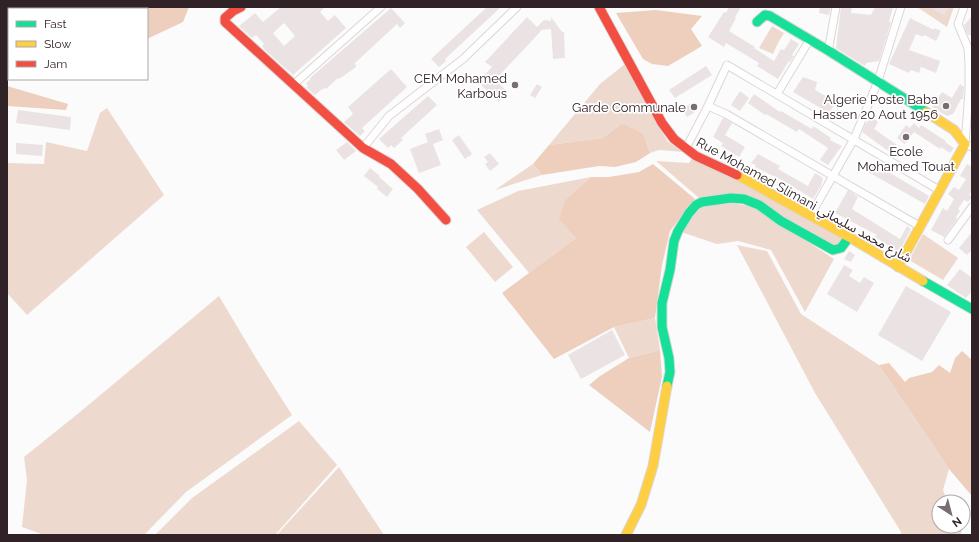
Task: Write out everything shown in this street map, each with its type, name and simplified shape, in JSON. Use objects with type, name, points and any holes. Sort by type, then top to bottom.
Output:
[{"type":"street","points":[[241,7],[233,11],[225,18],[225,22],[363,148],[391,164],[418,189],[446,220]]},
{"type":"street","points":[[293,84],[381,7]]},
{"type":"street","points":[[363,148],[389,116],[463,60],[517,7]]},
{"type":"street","name":"Rue Mohamed Slimani شارع محمد سليماني","points":[[599,7],[662,123],[674,140],[696,156],[738,176],[970,306]]},
{"type":"street","points":[[829,51],[836,7]]},
{"type":"street","points":[[810,216],[854,139],[878,81],[901,7]]},
{"type":"street","points":[[898,267],[921,227],[939,190],[968,145],[968,48],[958,24],[964,7]]},
{"type":"street","points":[[757,22],[765,15],[770,16],[810,39],[954,130],[968,145]]},
{"type":"street","points":[[777,94],[810,39]]},
{"type":"street","points":[[686,148],[708,106],[726,65],[939,190]]},
{"type":"street","points":[[708,106],[726,114],[921,227]]},
{"type":"street","points":[[626,535],[642,505],[653,466],[670,372],[669,358],[662,328],[662,303],[669,276],[674,241],[689,213],[696,205],[702,202],[731,198],[744,199],[759,205],[781,221],[833,250],[842,248],[849,237]]},
{"type":"street","points":[[948,240],[972,207]]},
{"type":"shaded area","points":[[7,7],[189,7],[183,22],[148,39],[148,8],[8,8],[7,41]]},
{"type":"shaded area","points":[[917,7],[954,7],[947,27]]},
{"type":"shaded area","points":[[656,10],[702,16],[691,29],[702,46],[668,66],[652,64],[643,59],[616,13]]},
{"type":"shaded area","points":[[772,26],[784,33],[773,54],[759,48]]},
{"type":"shaded area","points":[[625,64],[668,142],[684,152],[659,150],[650,153],[643,133],[622,123],[603,138],[549,145],[600,84]]},
{"type":"shaded area","points":[[7,86],[68,104],[66,110],[7,106]]},
{"type":"shaded area","points":[[107,108],[164,195],[27,315],[7,293],[7,163],[44,164],[46,142],[87,151],[100,113]]},
{"type":"shaded area","points":[[622,123],[643,133],[650,153],[636,162],[615,167],[599,166],[542,175],[533,164],[549,145],[603,138]]},
{"type":"shaded area","points":[[693,157],[845,239],[836,248],[748,196],[699,198],[656,161],[689,163]]},
{"type":"shaded area","points":[[533,164],[542,175],[495,190]]},
{"type":"shaded area","points":[[653,164],[695,199],[670,231],[662,265],[655,318],[614,327],[554,359],[502,293],[576,238],[559,219],[566,199],[591,177],[609,177],[639,172]]},
{"type":"shaded area","points":[[591,177],[566,199],[576,238],[529,273],[477,210],[518,191]]},
{"type":"shaded area","points":[[731,203],[756,207],[834,259],[805,312],[771,250],[738,241],[717,244],[681,232],[686,222],[703,206]]},
{"type":"shaded area","points":[[484,232],[513,267],[495,282],[466,247]]},
{"type":"shaded area","points":[[923,234],[958,258],[943,280],[909,260]]},
{"type":"shaded area","points":[[737,245],[767,251],[801,314],[879,365],[949,469],[943,490],[945,494],[931,494],[931,534],[961,535],[901,535],[901,532],[815,393]]},
{"type":"shaded area","points":[[219,296],[292,415],[186,492],[144,535],[44,535],[22,527],[27,480],[24,457]]},
{"type":"shaded area","points":[[655,318],[660,350],[629,358],[614,327]]},
{"type":"shaded area","points":[[660,350],[662,377],[650,432],[589,385],[600,376],[629,358]]},
{"type":"shaded area","points":[[962,351],[972,360],[972,496],[949,469],[879,365],[889,363],[905,382],[909,378],[932,372],[939,365],[950,373],[955,358]]},
{"type":"shaded area","points":[[299,421],[337,465],[275,535],[155,535],[192,498]]},
{"type":"shaded area","points":[[339,467],[384,535],[277,535],[284,527]]},
{"type":"building","points":[[281,7],[325,7],[320,12],[328,21],[335,15],[346,28],[293,75],[265,50],[262,46],[264,44],[256,35],[252,38],[239,26],[255,13],[263,22]],"holes":[[[284,23],[295,36],[284,46],[273,33]]]},
{"type":"building","points":[[487,7],[501,7],[445,59],[446,61],[439,67],[431,59]]},
{"type":"building","points":[[729,7],[741,7],[729,31],[774,61],[781,49],[784,50],[791,39],[799,44],[792,55],[794,56],[790,62],[789,61],[778,79],[757,66],[759,63],[726,43],[724,47],[708,37],[724,12],[726,13]]},
{"type":"building","points":[[820,7],[831,7],[829,15],[819,13]]},
{"type":"building","points":[[841,7],[852,7],[851,13],[871,15],[875,7],[893,7],[889,22],[891,22],[879,61],[866,63],[865,66],[836,48]]},
{"type":"building","points":[[930,7],[949,7],[944,15]]},
{"type":"building","points":[[391,8],[405,23],[400,28],[397,24],[355,63],[356,67],[339,79],[338,78],[326,89],[321,90],[315,95],[306,87],[308,86],[306,83],[311,79],[310,78]]},
{"type":"building","points":[[972,16],[972,36],[967,34],[964,25]]},
{"type":"building","points":[[527,17],[537,27],[544,20],[551,21],[551,17],[562,32],[564,32],[565,58],[553,59],[551,29],[540,30],[541,31],[495,80],[508,92],[499,102],[478,82],[492,67],[485,62]]},
{"type":"building","points":[[910,18],[934,30],[934,28],[941,31],[936,41],[924,35],[923,37],[916,34],[909,50],[940,61],[936,73],[921,67],[919,73],[911,70],[909,73],[889,64]]},
{"type":"building","points":[[706,66],[712,75],[675,98],[669,90]]},
{"type":"building","points":[[391,69],[407,87],[362,128],[365,131],[360,136],[344,122],[353,114],[348,107]]},
{"type":"building","points":[[803,77],[817,82],[815,90],[836,102],[829,113],[793,92]]},
{"type":"building","points":[[537,84],[542,87],[535,98],[530,95]]},
{"type":"building","points":[[960,84],[964,87],[963,99],[961,99],[953,114],[947,116],[932,107],[942,92],[952,98]]},
{"type":"building","points":[[740,91],[749,98],[740,111],[731,105]]},
{"type":"building","points":[[754,94],[780,112],[781,111],[812,129],[813,126],[831,138],[830,140],[842,146],[828,165],[820,160],[828,148],[799,129],[797,132],[766,114],[765,115],[748,103]]},
{"type":"building","points":[[428,96],[437,105],[401,138],[403,140],[394,148],[391,145],[388,148],[379,139]]},
{"type":"building","points":[[690,104],[695,112],[687,117],[682,109]]},
{"type":"building","points":[[18,110],[71,117],[70,130],[16,123]]},
{"type":"building","points":[[872,116],[878,122],[874,129],[897,145],[891,153],[862,132]]},
{"type":"building","points":[[723,118],[732,123],[725,135],[745,147],[739,157],[721,146],[723,143],[713,137]]},
{"type":"building","points":[[914,123],[919,128],[921,125],[954,148],[950,153],[941,147],[940,149],[914,132],[905,144],[897,138],[906,125],[910,128]]},
{"type":"building","points":[[439,129],[443,140],[433,144],[441,165],[419,173],[410,149],[428,142],[425,134]]},
{"type":"building","points":[[459,135],[472,154],[465,159],[452,140]]},
{"type":"building","points":[[347,142],[356,151],[344,160],[336,150]]},
{"type":"building","points":[[16,143],[43,145],[42,156],[16,154]]},
{"type":"building","points":[[490,153],[499,164],[490,171],[485,164],[488,162],[484,157]]},
{"type":"building","points":[[758,154],[780,166],[778,169],[808,186],[815,173],[823,178],[821,186],[813,199],[784,181],[755,167],[756,165],[751,163]]},
{"type":"building","points":[[873,163],[929,196],[925,204],[868,172]]},
{"type":"building","points":[[967,164],[972,167],[972,190],[969,195],[972,197],[968,202],[964,200],[958,209],[960,211],[956,217],[957,219],[944,237],[931,230],[943,208],[947,211],[954,199],[948,194],[954,187],[959,190],[966,179],[960,176]]},
{"type":"building","points":[[370,168],[393,189],[387,197],[377,189],[378,187],[364,176]]},
{"type":"building","points":[[848,190],[858,197],[852,209],[900,239],[907,226],[911,229],[899,252],[875,237],[877,235],[835,213]]},
{"type":"building","points":[[972,232],[972,250],[967,255],[959,248]]},
{"type":"building","points":[[849,251],[855,255],[851,262],[844,259]]},
{"type":"building","points":[[844,265],[853,270],[849,276],[860,283],[864,277],[874,283],[857,312],[827,294]]},
{"type":"building","points":[[960,269],[972,278],[972,291],[966,298],[947,285]]},
{"type":"building","points":[[906,286],[951,312],[922,361],[878,335]]},
{"type":"building","points":[[612,330],[625,355],[581,379],[568,355]]},
{"type":"traffic: fast","points":[[757,22],[765,15],[770,16],[926,112]]},
{"type":"traffic: fast","points":[[667,386],[670,372],[669,358],[662,327],[662,303],[670,270],[674,241],[678,231],[689,213],[696,205],[702,202],[731,198],[744,199],[759,205],[781,221],[833,250],[841,248],[849,237]]},
{"type":"traffic: fast","points":[[923,281],[972,309]]},
{"type":"traffic: slow","points":[[898,267],[965,144],[954,130],[926,112]]},
{"type":"traffic: slow","points":[[737,175],[849,237],[923,281]]},
{"type":"traffic: slow","points":[[626,535],[641,505],[653,466],[667,386]]},
{"type":"traffic: jam","points":[[241,7],[233,11],[225,18],[225,22],[363,148],[391,164],[418,189],[446,220]]},
{"type":"traffic: jam","points":[[599,7],[662,123],[674,139],[696,156],[737,175]]},
{"type":"place","name":"CEM Mohamed Karbous","points":[[515,85]]},
{"type":"place","name":"Algerie Poste Baba Hassen 20 Aout 1956","points":[[946,106]]},
{"type":"place","name":"Garde Communale","points":[[694,107]]},
{"type":"place","name":"Ecole Mohamed Touat","points":[[906,137]]}]
